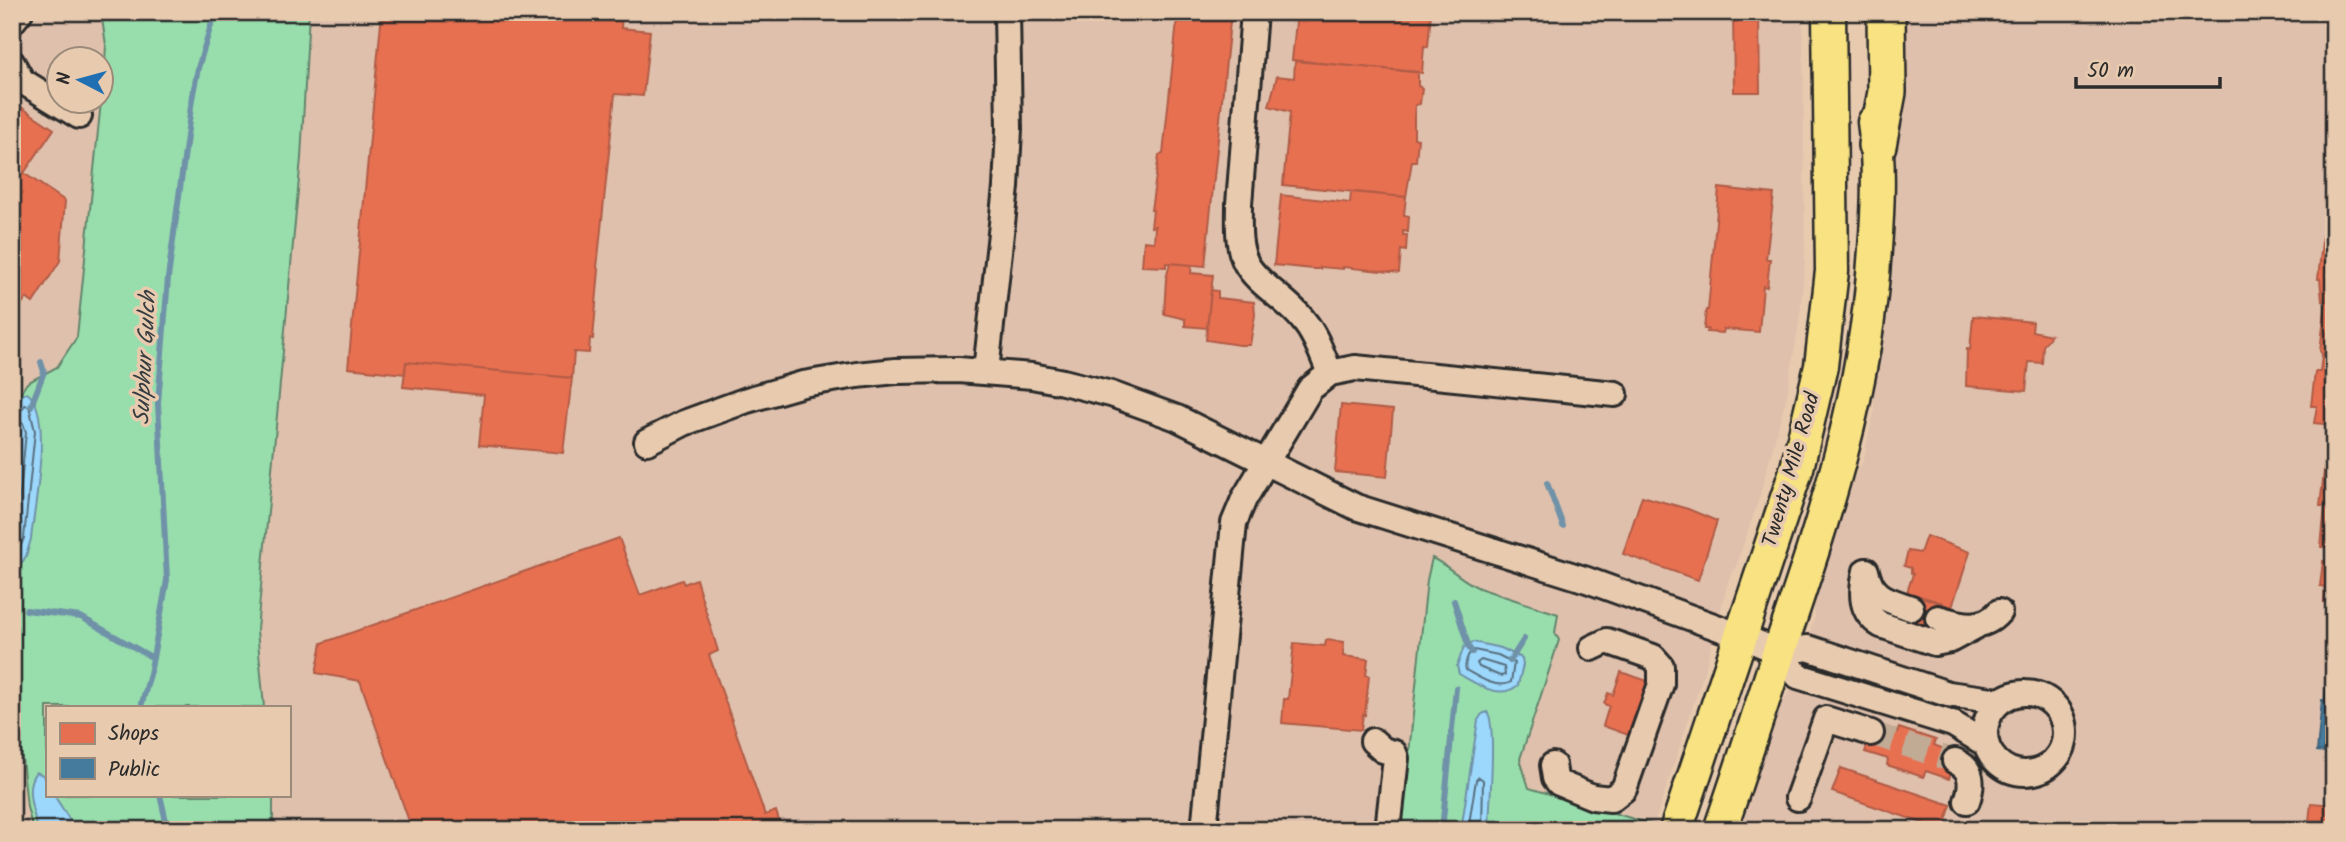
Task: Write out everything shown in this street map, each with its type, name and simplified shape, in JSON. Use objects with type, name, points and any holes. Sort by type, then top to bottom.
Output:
[{"type":"highway","points":[[1877,145],[1887,92],[1886,12]]},
{"type":"main road","name":"Twenty Mile Road","points":[[1676,830],[1800,458],[1824,346],[1832,243],[1829,12]]},
{"type":"main road","name":"Twenty Mile Road","points":[[1720,830],[1830,498],[1862,369],[1874,257],[1877,145],[1873,114],[1871,12]]},
{"type":"street","points":[[12,22],[20,12]]},
{"type":"street","points":[[986,371],[1006,187],[1009,118],[1007,12]]},
{"type":"street","points":[[1254,12],[1239,204],[1242,252],[1251,271],[1302,318],[1317,341],[1329,373]]},
{"type":"street","points":[[12,63],[22,81],[79,116],[52,116],[12,93]]},
{"type":"street","points":[[1204,830],[1234,523],[1240,508],[1310,389],[1329,373],[1345,369],[1380,369],[1615,394]]},
{"type":"street","points":[[647,442],[684,423],[727,407],[822,380],[896,371],[986,371],[1063,382],[1130,400],[1177,418],[1356,507],[1587,580],[1741,636],[1779,653],[1798,676],[1954,724],[1986,744]]},
{"type":"street","points":[[1911,608],[1880,596],[1872,589],[1866,571],[1862,588],[1864,607],[1873,621],[1936,643],[1950,640],[1995,617],[1999,612]]},
{"type":"street","points":[[1938,618],[1976,626]]},
{"type":"street","points":[[1553,765],[1555,778],[1566,787],[1604,799],[1616,797],[1624,789],[1661,684],[1661,666],[1653,657],[1606,641],[1592,648]]},
{"type":"street","points":[[1779,653],[1808,648],[1948,694],[2000,701]]},
{"type":"street","points":[[2020,693],[2044,697],[2060,713],[2066,733],[2064,743],[2054,761],[2040,771],[2030,773],[2011,771],[1994,759],[1986,744],[1985,735],[1988,716],[2000,701],[2006,696],[2020,693]]},
{"type":"street","points":[[1793,796],[1826,719],[1871,733]]},
{"type":"street","points":[[1373,741],[1383,750],[1394,753],[1396,758],[1388,830]]},
{"type":"street","points":[[1955,761],[1964,765],[1970,775],[1971,786],[1967,801]]},
{"type":"shaded area","points":[[12,12],[101,12],[106,46],[46,46],[46,116],[100,116],[77,337],[57,367],[27,383],[12,406]]},
{"type":"shaded area","points":[[309,12],[1803,12],[1805,262],[1800,317],[1787,395],[1759,499],[1735,569],[1729,579],[1705,670],[1654,825],[1529,788],[1519,759],[1559,640],[1555,633],[1558,614],[1479,588],[1432,558],[1427,580],[1401,830],[273,830],[273,796],[290,796],[290,706],[264,706],[257,630],[301,158]]},
{"type":"shaded area","points":[[1893,12],[2334,12],[2334,830],[1739,830],[1781,705],[1815,617],[1814,607],[1856,472],[1863,461],[1874,411],[1874,394],[1891,286],[1897,202]]},
{"type":"shaded area","points":[[12,738],[20,738],[27,807],[33,830],[12,830]]},
{"type":"green space","points":[[101,12],[309,12],[301,158],[257,630],[264,706],[46,706],[46,796],[273,796],[273,830],[33,830],[27,807],[20,739],[12,738],[12,406],[27,383],[57,367],[77,337],[100,116],[116,116],[116,46],[106,46]]},
{"type":"green space","points":[[1432,558],[1479,588],[1558,614],[1555,633],[1559,640],[1520,759],[1529,788],[1654,825],[1652,830],[1401,830],[1427,580]]},
{"type":"water","points":[[27,393],[35,403],[39,419],[40,461],[31,539],[26,556],[12,579],[12,413],[23,394]]},
{"type":"water","points":[[1473,642],[1501,648],[1522,658],[1518,685],[1511,690],[1496,691],[1459,674],[1457,666],[1464,647]]},
{"type":"water","points":[[1487,712],[1492,732],[1489,830],[1461,830],[1478,720]]},
{"type":"water","points":[[36,772],[43,775],[46,780],[46,796],[55,796],[76,830],[38,830],[30,792],[32,778]]},
{"type":"building: Shops","points":[[382,12],[622,12],[621,28],[650,31],[643,96],[615,94],[597,268],[599,270],[593,339],[590,338],[589,353],[574,352],[572,378],[406,362],[405,374],[348,368]]},
{"type":"building: Shops","points":[[1178,12],[1231,12],[1205,266],[1166,263],[1166,267],[1142,266],[1144,241],[1154,242],[1155,226],[1151,227],[1151,210],[1159,155],[1163,154]]},
{"type":"building: Shops","points":[[1297,12],[1431,12],[1428,47],[1424,46],[1422,73],[1292,60]]},
{"type":"building: Shops","points":[[1733,12],[1759,12],[1760,92],[1734,92]]},
{"type":"building: Shops","points":[[1295,61],[1418,72],[1418,86],[1422,88],[1420,104],[1415,105],[1414,117],[1414,138],[1418,139],[1416,161],[1412,161],[1406,197],[1283,185],[1290,112],[1269,106],[1277,76],[1294,78]]},
{"type":"building: Shops","points":[[12,101],[54,129],[24,173],[12,165]]},
{"type":"building: Shops","points":[[2331,149],[2334,150],[2334,355],[2322,354],[2320,351],[2326,302],[2322,301],[2318,279],[2323,233],[2326,233],[2329,194],[2326,194]]},
{"type":"building: Shops","points":[[12,165],[65,201],[60,261],[33,303],[26,298],[12,318]]},
{"type":"building: Shops","points":[[1719,188],[1774,194],[1766,259],[1770,259],[1767,287],[1763,286],[1759,332],[1724,329],[1723,333],[1707,332],[1708,329],[1704,329]]},
{"type":"building: Shops","points":[[1351,192],[1406,197],[1404,215],[1409,216],[1408,232],[1403,231],[1403,235],[1407,235],[1406,251],[1401,250],[1399,273],[1343,267],[1313,269],[1274,265],[1281,195],[1350,203]]},
{"type":"building: Shops","points":[[1170,263],[1192,265],[1191,273],[1213,275],[1207,328],[1185,326],[1185,319],[1164,314],[1166,279]]},
{"type":"building: Shops","points":[[1211,290],[1218,291],[1218,298],[1254,302],[1255,315],[1250,345],[1206,340]]},
{"type":"building: Shops","points":[[1973,316],[2033,322],[2032,331],[2051,335],[2043,346],[2042,363],[2029,362],[2026,391],[1966,386],[1967,349],[1970,350]]},
{"type":"building: Shops","points":[[2322,354],[2334,355],[2334,425],[2314,423],[2317,406],[2311,406],[2315,372],[2320,372]]},
{"type":"building: Shops","points":[[406,362],[572,378],[563,453],[479,445],[484,395],[403,387]]},
{"type":"building: Shops","points":[[1341,405],[1393,410],[1387,477],[1335,472]]},
{"type":"building: Shops","points":[[2333,425],[2334,547],[2321,547],[2325,506],[2320,506],[2325,463],[2330,463]]},
{"type":"building: Shops","points":[[1642,496],[1688,509],[1717,521],[1698,580],[1623,554]]},
{"type":"building: Shops","points":[[1926,536],[1970,552],[1952,607],[1907,592],[1913,574],[1911,568],[1904,566],[1908,551],[1920,553]]},
{"type":"building: Shops","points":[[619,538],[640,595],[682,580],[684,584],[696,579],[718,651],[709,655],[765,815],[776,811],[782,830],[412,830],[360,681],[316,673],[322,643]]},
{"type":"building: Shops","points":[[2329,547],[2334,547],[2334,603],[2324,602],[2325,587],[2320,586],[2323,561],[2328,562]]},
{"type":"building: Shops","points":[[1916,595],[1943,603],[1930,640],[1903,630]]},
{"type":"building: Shops","points":[[1326,640],[1344,642],[1343,656],[1368,659],[1366,675],[1369,676],[1361,730],[1282,723],[1284,699],[1288,699],[1294,643],[1325,646]]},
{"type":"building: Shops","points":[[1621,672],[1651,682],[1631,736],[1603,726],[1609,706],[1604,704],[1608,693],[1613,695]]},
{"type":"building: Shops","points":[[1869,719],[1880,723],[1879,727],[1897,733],[1899,728],[1936,740],[1934,745],[1957,754],[1949,779],[1926,771],[1923,777],[1887,765],[1888,759],[1865,752],[1873,728],[1867,726]]},
{"type":"building: Shops","points":[[1841,768],[1951,805],[1943,830],[1832,792]]},
{"type":"building: Shops","points":[[2311,803],[2334,805],[2334,830],[2308,830]]},
{"type":"building: Public","points":[[2333,603],[2334,753],[2317,751],[2322,700],[2325,700]]},
{"type":"waterway","name":"Sulphur Gulch","points":[[141,706],[150,674],[167,580],[158,403],[168,278],[192,99],[198,68],[215,12]]},
{"type":"waterway","points":[[31,406],[44,372],[41,362]]},
{"type":"waterway","points":[[1547,483],[1563,526]]},
{"type":"waterway","points":[[1454,601],[1472,652]]},
{"type":"waterway","points":[[26,610],[81,617],[153,658]]},
{"type":"waterway","points":[[1510,661],[1524,639]]},
{"type":"waterway","points":[[1442,830],[1456,688]]},
{"type":"waterway","name":"Sulphur Gulch","points":[[160,796],[168,830]]},
{"type":"tunnel","points":[[1871,733],[1955,761]]}]
